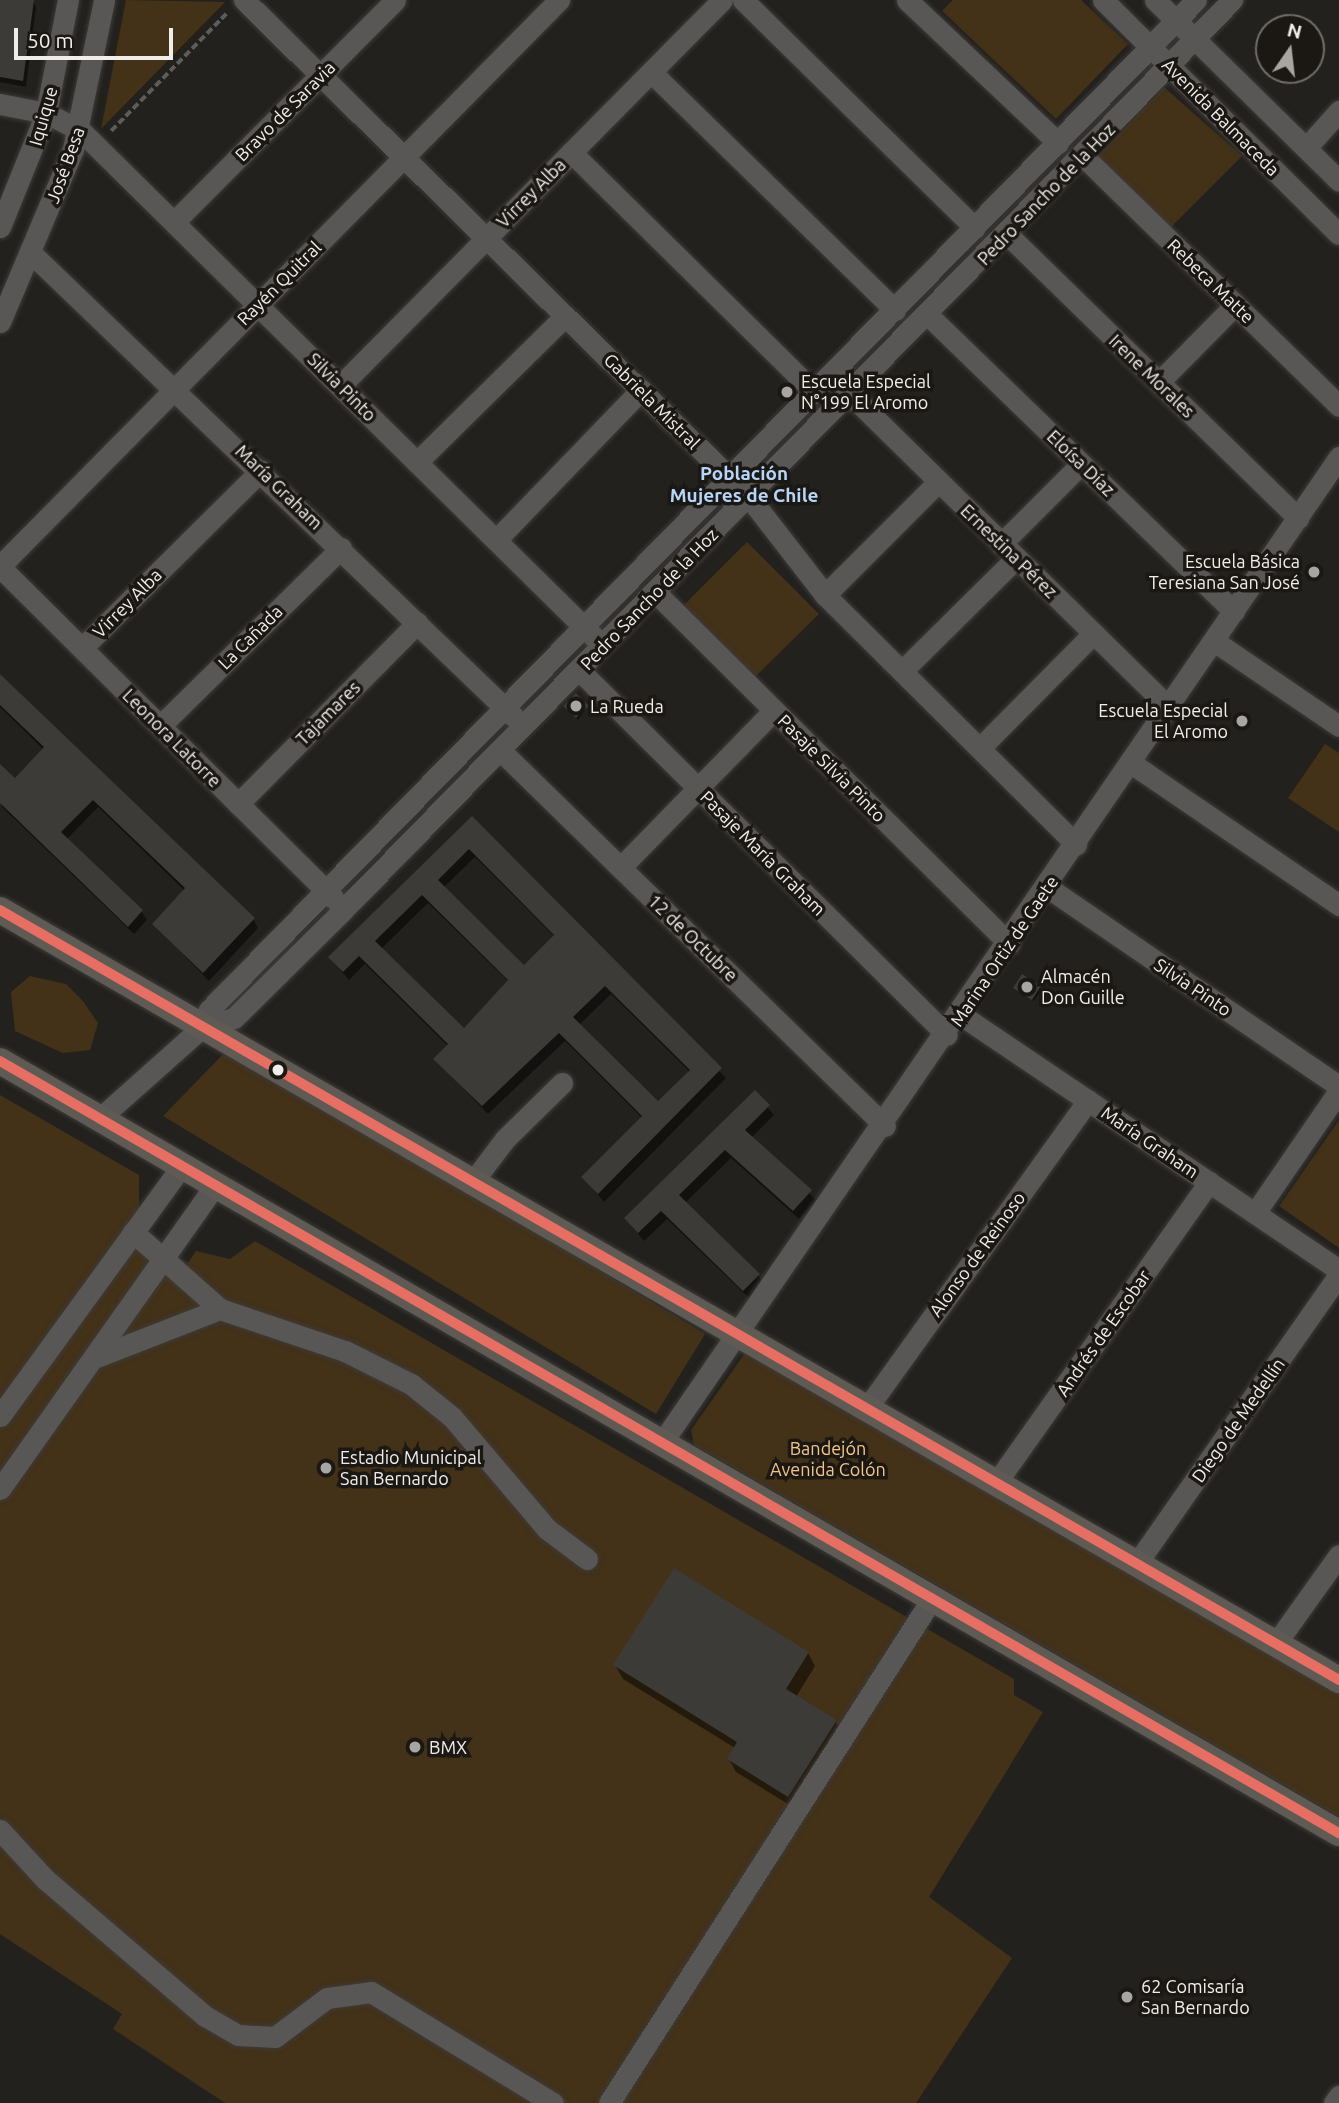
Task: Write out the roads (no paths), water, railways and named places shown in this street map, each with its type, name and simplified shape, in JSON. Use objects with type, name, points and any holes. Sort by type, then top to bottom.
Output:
[{"type":"main road","points":[[0,910],[471,1185],[736,1333],[1339,1680]]},
{"type":"main road","points":[[0,1062],[214,1187],[663,1441],[1339,1833]]},
{"type":"street","name":"Iquique","points":[[0,227],[46,113],[68,0]]},
{"type":"street","name":"José Besa","points":[[0,322],[80,130],[104,0]]},
{"type":"street","name":"Bravo de Saravia","points":[[174,222],[395,0]]},
{"type":"street","name":"Rayén Quitral","points":[[0,566],[559,0]]},
{"type":"street","name":"Virrey Alba","points":[[340,386],[722,0]]},
{"type":"street","points":[[743,0],[975,229]]},
{"type":"street","points":[[907,0],[1058,143]]},
{"type":"street","name":"Avenida Balmaceda","points":[[1103,0],[1339,234]]},
{"type":"street","name":"Avenida Balmaceda","points":[[1155,0],[1339,181]]},
{"type":"street","name":"Pedro Sancho de la Hoz","points":[[99,1119],[201,1028],[209,1010],[325,890],[975,229],[1196,0]]},
{"type":"street","name":"Pedro Sancho de la Hoz","points":[[201,1028],[234,1018],[344,909],[1171,67],[1232,0]]},
{"type":"street","name":"Gabriela Mistral","points":[[237,5],[320,75],[730,478],[749,497],[825,595],[1076,844]]},
{"type":"street","points":[[651,72],[895,310]]},
{"type":"street","points":[[0,104],[46,113],[80,130]]},
{"type":"street","points":[[1306,148],[1339,111]]},
{"type":"street","name":"Silvia Pinto","points":[[80,130],[603,646]]},
{"type":"street","points":[[571,152],[814,392]]},
{"type":"street","name":"Rebeca Matte","points":[[1083,156],[1339,406]]},
{"type":"street","name":"Irene Morales","points":[[1007,234],[1298,518]]},
{"type":"street","name":"María Graham","points":[[30,252],[176,387],[524,726]]},
{"type":"street","points":[[1159,382],[1236,305]]},
{"type":"street","name":"Eloísa Díaz","points":[[928,315],[1234,612]]},
{"type":"street","points":[[418,463],[565,316]]},
{"type":"street","points":[[496,540],[641,390]]},
{"type":"street","name":"Ernestina Pérez","points":[[850,394],[1169,708]]},
{"type":"street","name":"Marina Ortiz de Gaete","points":[[663,1441],[736,1333],[885,1126],[1339,457]]},
{"type":"street","points":[[902,671],[1009,551],[1081,464]]},
{"type":"street","name":"Virrey Alba","points":[[82,648],[261,470]]},
{"type":"street","points":[[825,595],[938,482]]},
{"type":"street","name":"La Cañada","points":[[160,726],[341,548]]},
{"type":"street","name":"Leonora Latorre","points":[[0,566],[344,909]]},
{"type":"street","name":"Pasaje Silvia Pinto","points":[[655,592],[1009,944]]},
{"type":"street","name":"Tajamares","points":[[238,804],[417,623]]},
{"type":"street","points":[[979,748],[1093,634]]},
{"type":"street","points":[[1214,641],[1339,726]]},
{"type":"street","name":"Pasaje María Graham","points":[[579,670],[947,1035]]},
{"type":"street","points":[[621,867],[774,710]]},
{"type":"street","name":"12 de Octubre","points":[[500,750],[885,1126]]},
{"type":"street","points":[[1131,764],[1339,905]]},
{"type":"street","name":"Silvia Pinto","points":[[1047,887],[1339,1089]]},
{"type":"street","name":"María Graham","points":[[961,1014],[1339,1270]]},
{"type":"street","points":[[471,1185],[505,1139],[562,1083]]},
{"type":"street","points":[[1255,1213],[1339,1089]]},
{"type":"street","name":"Alonso de Reinoso","points":[[867,1408],[1088,1100]]},
{"type":"street","points":[[0,1416],[181,1167]]},
{"type":"street","name":"Andrés de Escobar","points":[[996,1483],[1209,1182]]},
{"type":"street","points":[[0,1489],[214,1187]]},
{"type":"street","points":[[134,1233],[166,1257],[220,1309],[345,1351],[411,1384],[452,1416],[547,1529],[587,1559]]},
{"type":"street","name":"Diego de Medellín","points":[[1137,1563],[1339,1276]]},
{"type":"street","points":[[94,1358],[220,1309]]},
{"type":"street","points":[[1276,1643],[1339,1555]]},
{"type":"street","points":[[609,2103],[933,1597]]},
{"type":"street","points":[[0,1830],[55,1888],[205,2016],[238,2035],[275,2037],[327,1998],[371,1992],[553,2103]]},
{"type":"street","points":[[1334,2103],[1339,2096]]},
{"type":"place","name":"Escuela Especial N°199 El Aromo","points":[[787,392]]},
{"type":"place","name":"Escuela Básica Teresiana San José","points":[[1314,572]]},
{"type":"place","name":"La Rueda","points":[[576,706]]},
{"type":"place","name":"Escuela Especial El Aromo","points":[[1242,721]]},
{"type":"place","name":"Almacén Don Guille","points":[[1027,987]]},
{"type":"place","name":"Estadio Municipal San Bernardo","points":[[326,1468]]},
{"type":"place","name":"BMX","points":[[415,1747]]},
{"type":"place","name":"62 Comisaría San Bernardo","points":[[1127,1997]]},
{"type":"district","name":"Población Mujeres de Chile","points":[[744,485]]},
{"type":"park label","name":"Bandejón Avenida Colón","points":[[828,1459]]}]
